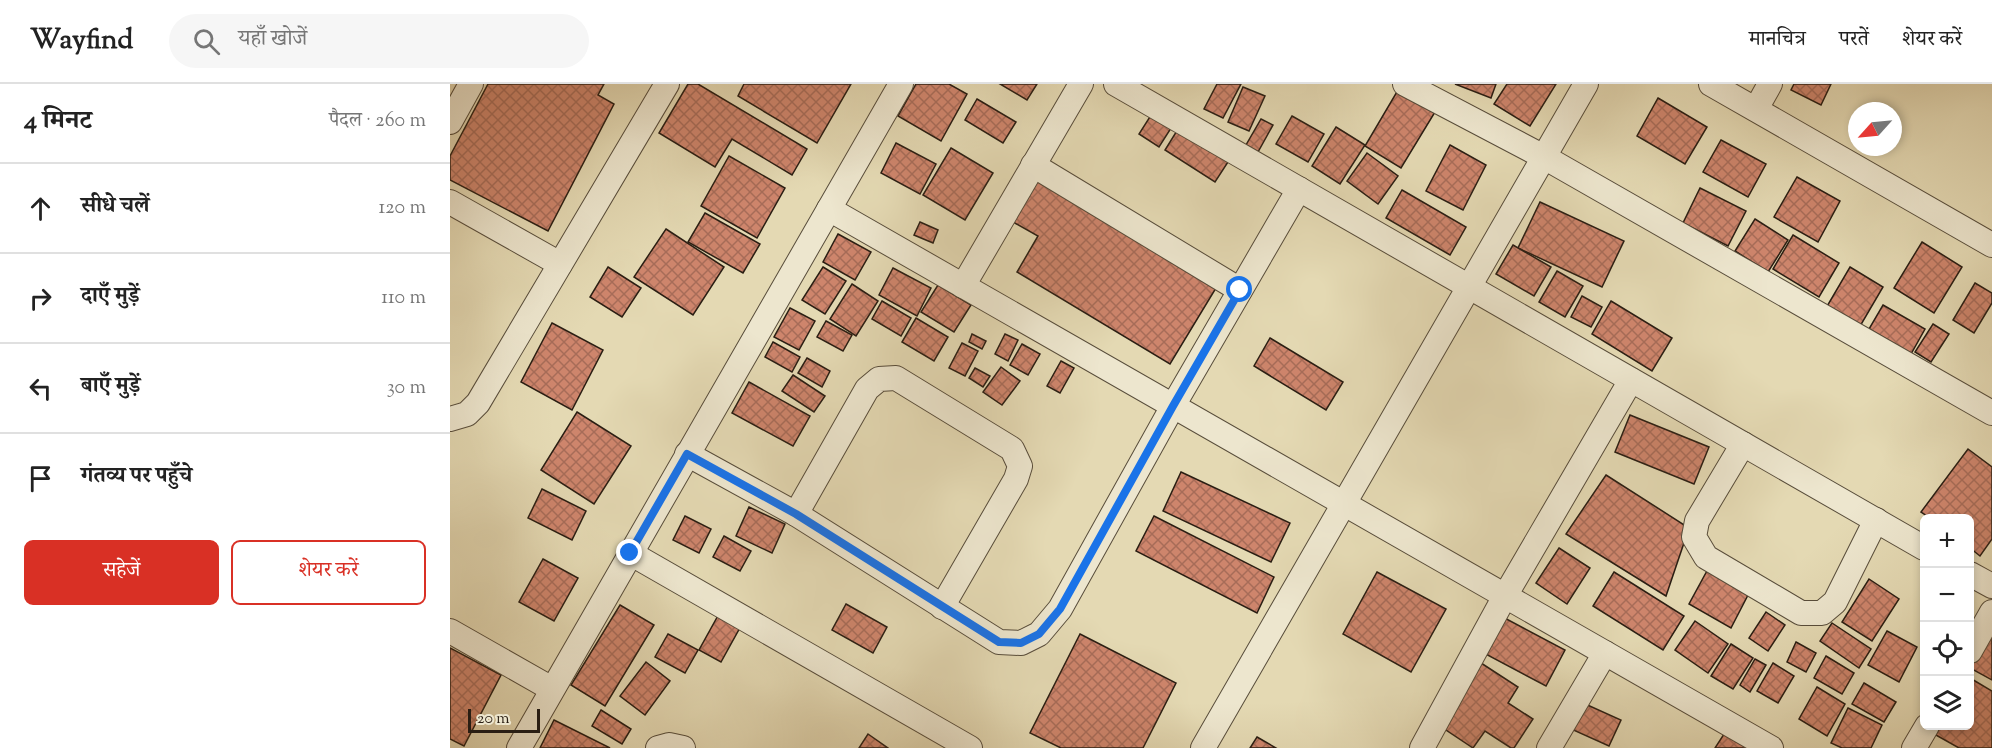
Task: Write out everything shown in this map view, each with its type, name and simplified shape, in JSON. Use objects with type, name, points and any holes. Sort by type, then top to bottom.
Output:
[{"type":"street","points":[[450,122],[471,84]]},
{"type":"street","points":[[450,419],[466,414],[478,403],[667,84]]},
{"type":"street","points":[[519,748],[901,84]]},
{"type":"street","points":[[963,286],[1080,84]]},
{"type":"street","points":[[1116,84],[1920,546]]},
{"type":"street","points":[[1405,84],[1544,157],[1992,413]]},
{"type":"street","points":[[1203,748],[1586,84]]},
{"type":"street","points":[[1711,84],[1992,245]]},
{"type":"street","points":[[1756,109],[1770,84]]},
{"type":"street","points":[[1033,165],[1240,290]]},
{"type":"street","points":[[687,454],[796,514],[999,642],[1021,643],[1039,634],[1060,609],[1173,406],[1299,189]]},
{"type":"street","points":[[450,202],[560,264]]},
{"type":"street","points":[[829,208],[1771,748]]},
{"type":"street","points":[[796,514],[867,389],[879,379],[896,378],[1012,449],[1020,466],[1016,479],[942,607]]},
{"type":"street","points":[[1422,748],[1505,596],[1631,380]]},
{"type":"street","points":[[1743,444],[1697,521],[1694,537],[1706,557],[1801,613],[1822,613],[1835,602],[1876,520]]},
{"type":"street","points":[[630,553],[970,748]]},
{"type":"street","points":[[1974,575],[1992,586]]},
{"type":"street","points":[[1974,644],[1992,612]]},
{"type":"street","points":[[450,631],[552,690]]},
{"type":"street","points":[[1557,746],[1605,653]]},
{"type":"street","points":[[1914,748],[1925,730]]},
{"type":"street","points":[[658,748],[669,745],[683,748]]},
{"type":"building","points":[[488,84],[604,84],[598,95],[614,104],[548,231],[450,180],[450,156]]},
{"type":"building","points":[[688,84],[698,84],[807,149],[792,175],[732,139],[715,167],[659,133]]},
{"type":"building","points":[[744,84],[851,84],[817,143],[738,96]]},
{"type":"building","points":[[916,84],[949,84],[967,94],[941,141],[898,116]]},
{"type":"building","points":[[1000,84],[1037,84],[1027,100]]},
{"type":"building","points":[[1217,84],[1241,84],[1223,118],[1204,109]]},
{"type":"building","points":[[1455,84],[1496,84],[1491,98]]},
{"type":"building","points":[[1507,84],[1556,84],[1530,126],[1494,104]]},
{"type":"building","points":[[1794,84],[1831,84],[1821,105],[1791,90]]},
{"type":"building","points":[[1243,87],[1265,96],[1249,131],[1228,122]]},
{"type":"building","points":[[1398,90],[1435,112],[1401,168],[1365,146]]},
{"type":"building","points":[[1658,98],[1707,127],[1685,164],[1637,136]]},
{"type":"building","points":[[977,99],[1016,122],[1003,143],[965,120]]},
{"type":"building","points":[[1153,112],[1173,125],[1159,147],[1139,134]]},
{"type":"building","points":[[1292,116],[1324,134],[1308,162],[1276,144]]},
{"type":"building","points":[[1261,119],[1273,125],[1258,152],[1246,145]]},
{"type":"building","points":[[1336,127],[1365,145],[1340,184],[1312,166]]},
{"type":"building","points":[[1178,129],[1228,162],[1215,182],[1165,150]]},
{"type":"building","points":[[1721,140],[1766,164],[1748,197],[1703,172]]},
{"type":"building","points":[[896,143],[936,164],[920,194],[881,173]]},
{"type":"building","points":[[1450,145],[1486,165],[1463,210],[1426,191]]},
{"type":"building","points":[[951,148],[993,173],[965,220],[923,195]]},
{"type":"building","points":[[1367,153],[1398,176],[1378,204],[1347,181]]},
{"type":"building","points":[[729,156],[785,188],[757,238],[701,206]]},
{"type":"building","points":[[1797,177],[1840,201],[1818,242],[1774,217]]},
{"type":"building","points":[[1037,181],[1216,288],[1170,364],[1017,272],[1038,236],[1013,222]]},
{"type":"building","points":[[1700,188],[1746,211],[1728,246],[1683,223]]},
{"type":"building","points":[[1402,190],[1466,227],[1450,255],[1386,218]]},
{"type":"building","points":[[1540,202],[1624,241],[1602,287],[1518,248]]},
{"type":"building","points":[[705,213],[760,244],[743,273],[688,242]]},
{"type":"building","points":[[1755,219],[1788,240],[1768,272],[1735,251]]},
{"type":"building","points":[[920,222],[938,230],[933,243],[914,235]]},
{"type":"building","points":[[666,229],[724,267],[693,315],[634,277]]},
{"type":"building","points":[[838,234],[871,252],[855,280],[823,262]]},
{"type":"building","points":[[1793,235],[1839,263],[1819,297],[1773,269]]},
{"type":"building","points":[[1922,242],[1962,267],[1934,313],[1894,288]]},
{"type":"building","points":[[1513,245],[1551,267],[1534,296],[1496,274]]},
{"type":"building","points":[[608,267],[641,288],[622,317],[590,297]]},
{"type":"building","points":[[823,267],[846,281],[825,314],[802,300]]},
{"type":"building","points":[[1850,267],[1883,287],[1859,328],[1826,308]]},
{"type":"building","points":[[893,268],[931,288],[917,316],[879,295]]},
{"type":"building","points":[[1557,271],[1583,286],[1565,317],[1539,302]]},
{"type":"building","points":[[1975,283],[1992,293],[1992,303],[1974,333],[1953,320]]},
{"type":"building","points":[[852,284],[878,301],[856,336],[830,319]]},
{"type":"building","points":[[938,285],[971,305],[954,332],[921,312]]},
{"type":"building","points":[[1582,296],[1602,307],[1591,327],[1571,317]]},
{"type":"building","points":[[882,301],[911,318],[901,336],[872,319]]},
{"type":"building","points":[[1611,301],[1672,338],[1652,371],[1592,334]]},
{"type":"building","points":[[1883,305],[1925,329],[1911,354],[1869,329]]},
{"type":"building","points":[[790,308],[815,321],[799,350],[774,337]]},
{"type":"building","points":[[916,318],[948,337],[934,361],[902,342]]},
{"type":"building","points":[[826,321],[852,335],[843,351],[817,337]]},
{"type":"building","points":[[552,323],[603,350],[572,410],[521,382]]},
{"type":"building","points":[[1933,324],[1949,334],[1931,362],[1915,352]]},
{"type":"building","points":[[972,334],[986,341],[982,349],[969,342]]},
{"type":"building","points":[[1005,334],[1018,340],[1008,361],[995,354]]},
{"type":"building","points":[[1270,338],[1343,382],[1326,410],[1254,366]]},
{"type":"building","points":[[773,342],[800,357],[792,372],[765,357]]},
{"type":"building","points":[[962,343],[978,351],[965,376],[949,368]]},
{"type":"building","points":[[1022,344],[1040,354],[1028,375],[1010,365]]},
{"type":"building","points":[[807,358],[830,371],[822,387],[798,373]]},
{"type":"building","points":[[1061,361],[1074,368],[1060,393],[1047,386]]},
{"type":"building","points":[[1001,367],[1020,381],[1002,405],[983,392]]},
{"type":"building","points":[[975,368],[990,376],[983,387],[969,378]]},
{"type":"building","points":[[793,375],[825,396],[814,412],[782,391]]},
{"type":"building","points":[[749,382],[810,416],[793,446],[732,413]]},
{"type":"building","points":[[577,412],[631,446],[594,504],[541,470]]},
{"type":"building","points":[[1630,415],[1709,447],[1694,484],[1615,452]]},
{"type":"building","points":[[1968,449],[1992,467],[1992,539],[1980,556],[1974,551],[1974,514],[1924,514],[1921,512]]},
{"type":"building","points":[[1181,472],[1290,523],[1271,562],[1163,511]]},
{"type":"building","points":[[1606,475],[1689,528],[1666,596],[1566,534]]},
{"type":"building","points":[[542,489],[586,511],[572,540],[528,518]]},
{"type":"building","points":[[749,507],[785,524],[772,553],[736,536]]},
{"type":"building","points":[[685,516],[711,529],[699,553],[673,540]]},
{"type":"building","points":[[1154,516],[1274,577],[1257,613],[1136,551]]},
{"type":"building","points":[[724,536],[751,551],[740,571],[713,557]]},
{"type":"building","points":[[1559,548],[1590,568],[1567,604],[1536,583]]},
{"type":"building","points":[[543,559],[578,578],[554,621],[519,602]]},
{"type":"building","points":[[1708,569],[1748,595],[1731,628],[1689,604]]},
{"type":"building","points":[[1377,572],[1446,609],[1411,672],[1343,634]]},
{"type":"building","points":[[1614,572],[1684,616],[1663,650],[1593,606]]},
{"type":"building","points":[[1869,579],[1899,599],[1872,641],[1842,622]]},
{"type":"building","points":[[846,604],[887,627],[873,653],[832,630]]},
{"type":"building","points":[[620,605],[654,625],[605,706],[571,685]]},
{"type":"building","points":[[720,612],[742,624],[721,662],[699,650]]},
{"type":"building","points":[[1766,612],[1785,625],[1768,651],[1749,638]]},
{"type":"building","points":[[1497,614],[1565,650],[1546,686],[1478,650]]},
{"type":"building","points":[[1695,621],[1728,644],[1708,673],[1675,650]]},
{"type":"building","points":[[1832,623],[1871,649],[1859,668],[1820,641]]},
{"type":"building","points":[[1992,628],[1992,680],[1974,670],[1974,661]]},
{"type":"building","points":[[1887,631],[1917,647],[1899,682],[1868,665]]},
{"type":"building","points":[[668,634],[698,650],[685,673],[655,657]]},
{"type":"building","points":[[1080,634],[1176,683],[1143,748],[1061,748],[1030,733]]},
{"type":"building","points":[[1796,642],[1816,653],[1806,672],[1787,662]]},
{"type":"building","points":[[1731,644],[1753,658],[1733,689],[1711,676]]},
{"type":"building","points":[[450,648],[501,675],[464,746],[450,739]]},
{"type":"building","points":[[1826,656],[1854,673],[1842,694],[1814,678]]},
{"type":"building","points":[[1755,659],[1766,665],[1750,692],[1740,685]]},
{"type":"building","points":[[646,662],[670,681],[645,715],[620,696]]},
{"type":"building","points":[[1481,663],[1518,687],[1508,703],[1533,719],[1514,748],[1485,731],[1473,748],[1440,726]]},
{"type":"building","points":[[1773,663],[1794,676],[1778,703],[1757,691]]},
{"type":"building","points":[[1974,680],[1992,691],[1992,748],[1959,748],[1934,734],[1936,730],[1974,730]]},
{"type":"building","points":[[1864,683],[1896,702],[1884,722],[1852,704]]},
{"type":"building","points":[[1817,687],[1845,704],[1827,736],[1799,719]]},
{"type":"building","points":[[1583,703],[1621,720],[1609,746],[1571,729]]},
{"type":"building","points":[[1848,708],[1882,725],[1871,748],[1842,748],[1831,743]]},
{"type":"building","points":[[601,710],[631,729],[622,744],[592,726]]},
{"type":"building","points":[[554,720],[610,748],[540,748]]},
{"type":"building","points":[[1726,731],[1753,748],[1715,748]]},
{"type":"building","points":[[868,734],[888,748],[859,748]]},
{"type":"building","points":[[1257,737],[1276,748],[1250,748]]},
{"type":"route","points":[[630,553],[687,454],[796,514],[999,642],[1021,643],[1039,634],[1060,609],[1240,290]]}]
